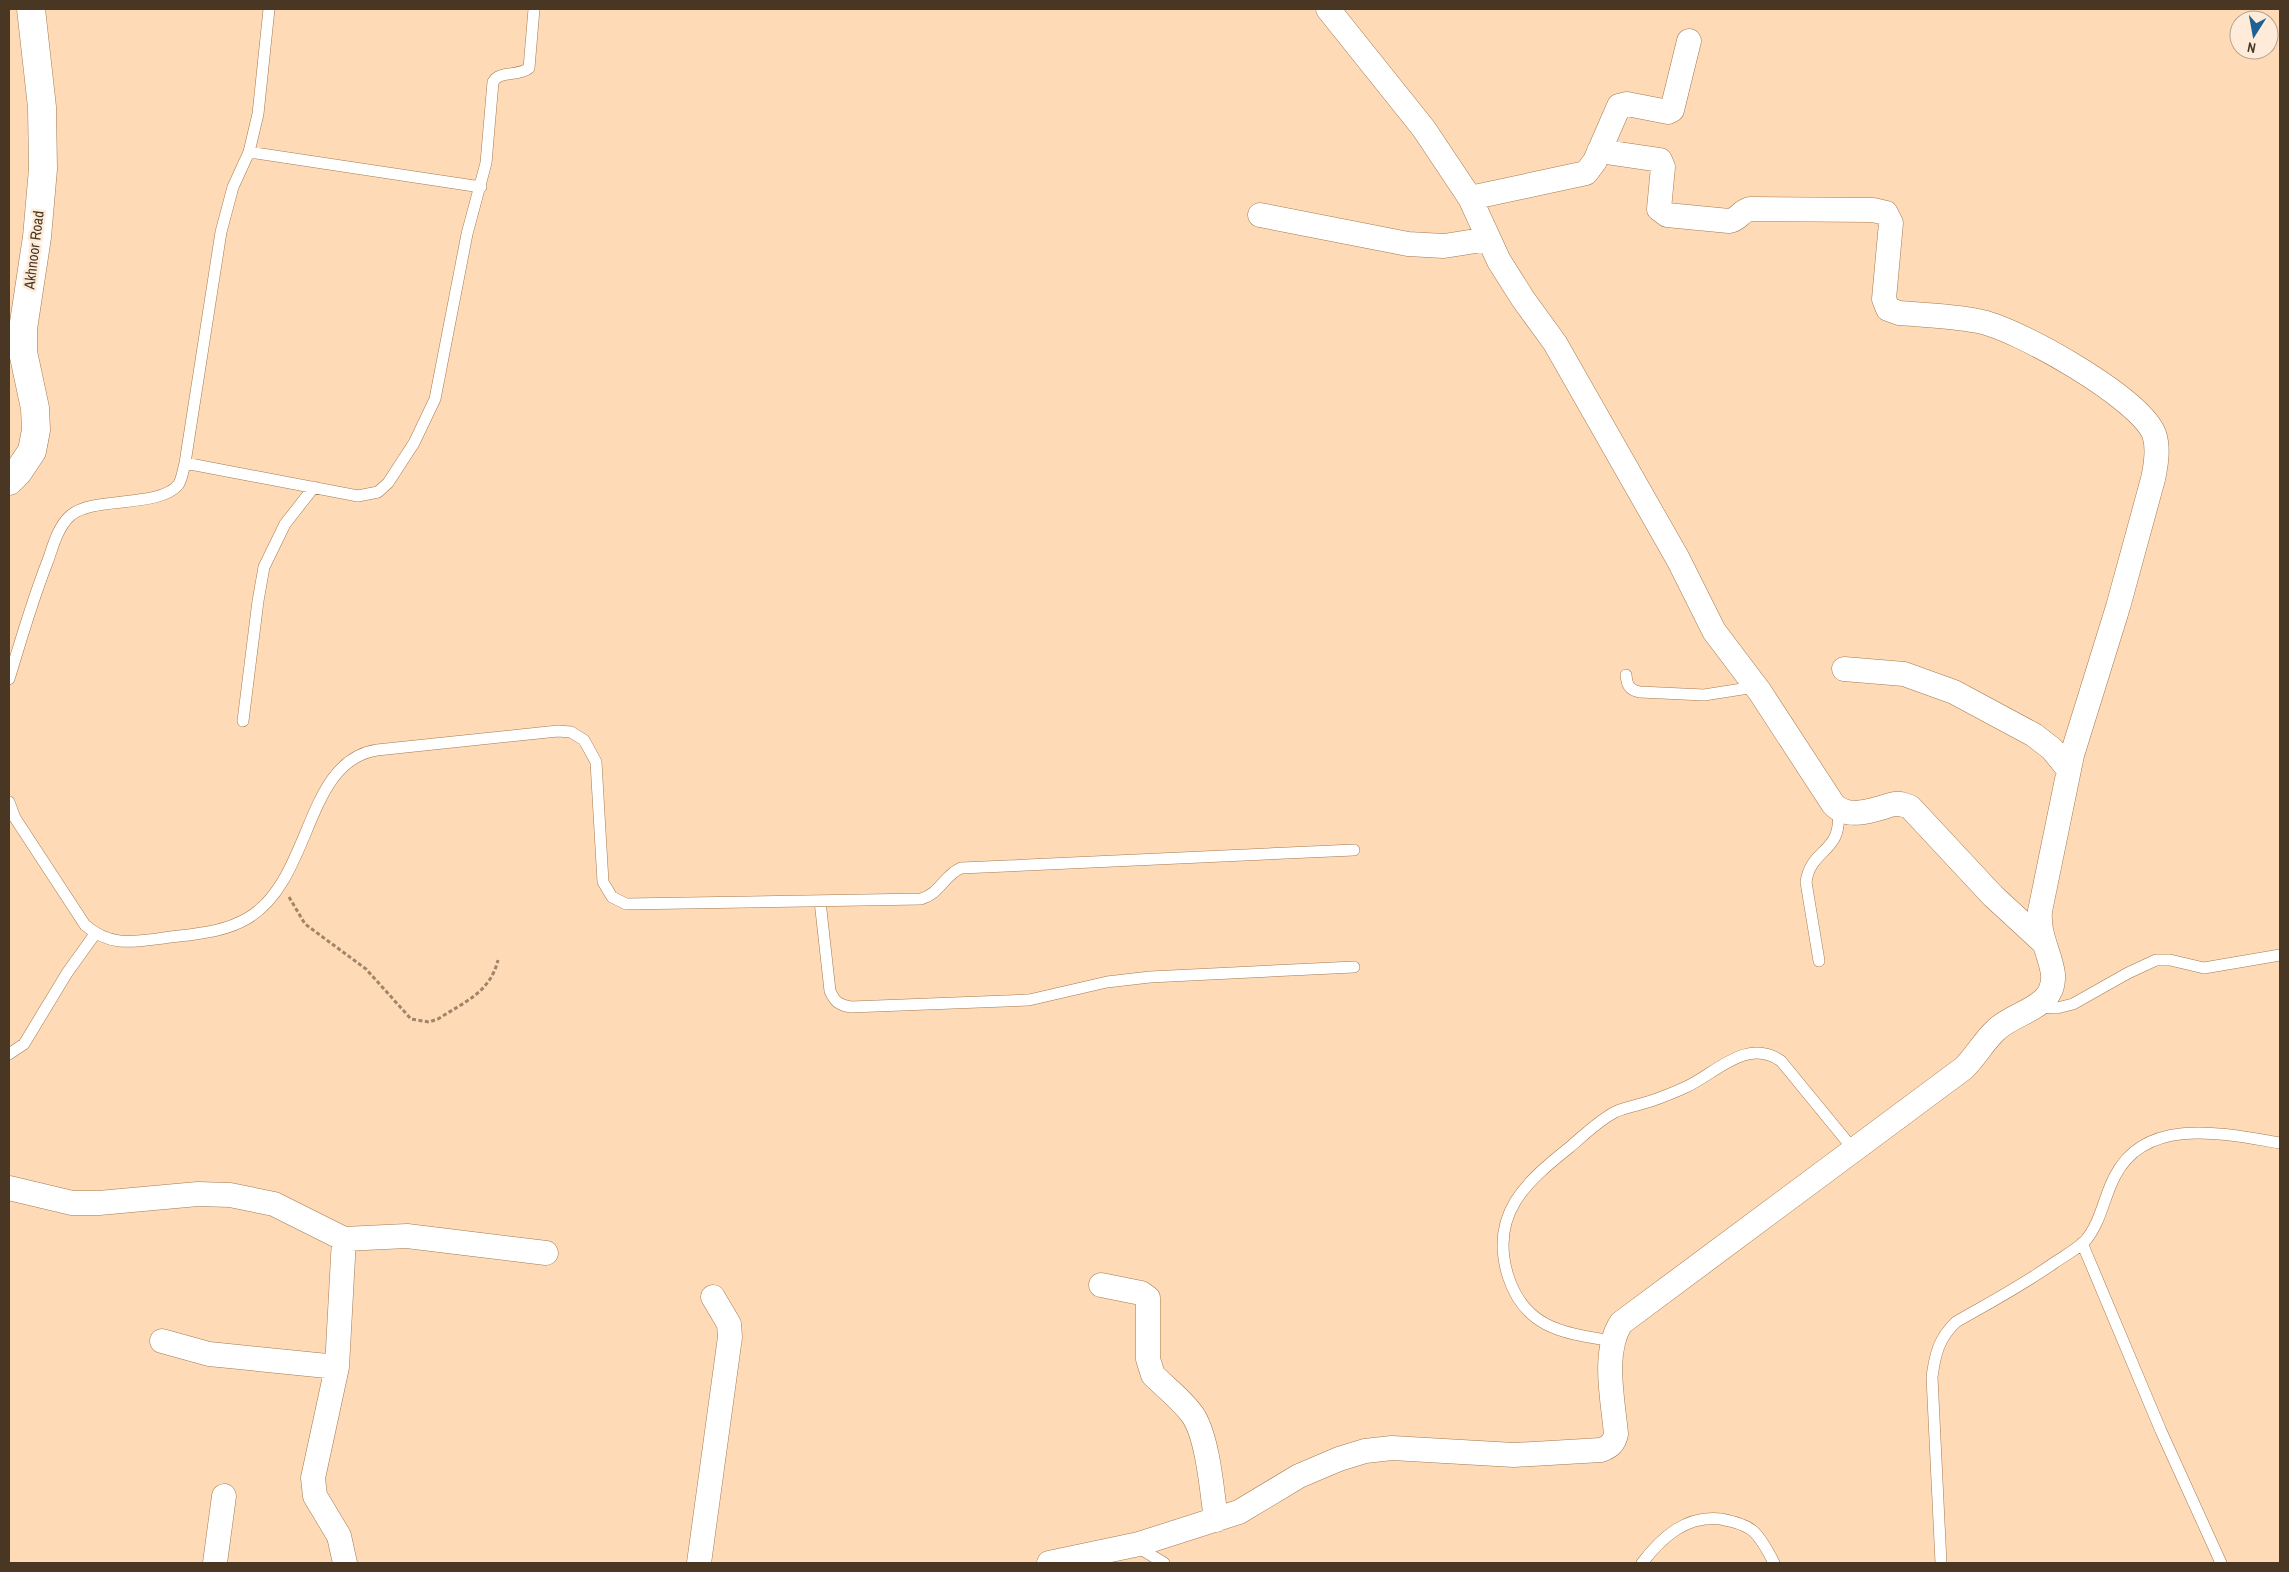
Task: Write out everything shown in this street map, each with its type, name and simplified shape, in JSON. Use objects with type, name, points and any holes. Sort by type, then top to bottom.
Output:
[{"type":"highway","name":"Akhnoor Road","points":[[9,481],[18,472],[32,451],[36,430],[35,408],[23,352],[23,329],[37,237],[43,169],[42,107],[31,9]]},
{"type":"street","points":[[1328,9],[1424,129],[1470,198],[1499,261],[1555,343],[1678,559],[1714,631],[1755,687],[1838,810],[1848,814],[1894,804],[1910,807],[1993,896],[2043,942]]},
{"type":"street","points":[[1470,198],[1579,175],[1590,169],[1600,151],[1619,106],[1627,104],[1668,112],[1672,110],[1689,41]]},
{"type":"street","points":[[1049,1563],[1134,1545],[1239,1512],[1262,1500],[1299,1476],[1339,1459],[1365,1451],[1392,1448],[1522,1455],[1601,1450],[1608,1447],[1612,1444],[1616,1434],[1610,1356],[1612,1341],[1621,1323],[1964,1068],[2003,1023],[2036,1007],[2045,1000],[2052,982],[2052,974],[2039,921],[2040,911],[2069,770],[2086,704],[2118,607],[2156,464],[2154,435],[2144,417],[2128,402],[2096,380],[2024,337],[1978,321],[1899,313],[1888,309],[1884,299],[1891,223],[1886,213],[1873,210],[1750,209],[1743,210],[1735,220],[1729,221],[1667,215],[1659,209],[1663,167],[1660,160],[1600,151]]},
{"type":"street","points":[[1260,215],[1408,244],[1444,246],[1488,239]]},
{"type":"street","points":[[1844,670],[1904,674],[1954,692],[2034,735],[2052,749],[2069,770]]},
{"type":"street","points":[[9,1188],[72,1203],[99,1203],[198,1194],[230,1195],[274,1204],[344,1239],[407,1236],[546,1253]]},
{"type":"street","points":[[344,1239],[337,1367],[316,1459],[314,1486],[318,1502],[339,1536],[346,1563]]},
{"type":"street","points":[[1101,1285],[1141,1293],[1148,1298],[1148,1359],[1150,1368],[1153,1375],[1192,1413],[1198,1424],[1203,1439],[1216,1520]]},
{"type":"street","points":[[699,1563],[730,1337],[729,1324],[713,1297]]},
{"type":"street","points":[[162,1341],[209,1354],[337,1367]]},
{"type":"street","points":[[215,1563],[224,1496]]},
{"type":"lane","points":[[9,679],[36,592],[63,525],[72,515],[87,508],[158,496],[171,491],[180,484],[185,463],[221,232],[233,187],[249,152],[258,114],[269,9]]},
{"type":"lane","points":[[185,463],[358,496],[378,492],[388,483],[422,428],[439,386],[467,234],[486,163],[493,82],[500,76],[521,73],[528,68],[534,9]]},
{"type":"lane","points":[[249,152],[481,187]]},
{"type":"lane","points":[[243,721],[264,568],[286,524],[314,487]]},
{"type":"lane","points":[[1626,675],[1628,686],[1632,690],[1640,692],[1704,695],[1755,687]]},
{"type":"lane","points":[[9,802],[15,818],[73,910],[96,934],[106,939],[133,942],[212,932],[231,927],[250,917],[264,906],[282,883],[294,862],[326,787],[351,758],[361,753],[558,730],[572,732],[584,740],[596,762],[603,882],[608,892],[618,902],[635,905],[921,899],[934,894],[952,872],[961,868],[1354,850]]},
{"type":"lane","points":[[1819,961],[1806,882],[1813,862],[1830,846],[1838,832],[1838,810]]},
{"type":"lane","points":[[820,902],[830,990],[834,999],[840,1005],[851,1008],[1029,1000],[1106,982],[1150,976],[1354,968]]},
{"type":"lane","points":[[9,1054],[24,1044],[67,973],[96,934]]},
{"type":"lane","points":[[2036,1007],[2057,1008],[2072,1004],[2156,960],[2170,960],[2204,968],[2280,955]]},
{"type":"lane","points":[[1612,1341],[1559,1331],[1532,1317],[1512,1287],[1504,1257],[1503,1237],[1506,1221],[1530,1181],[1599,1123],[1616,1112],[1681,1090],[1746,1053],[1765,1053],[1781,1061],[1854,1150]]},
{"type":"lane","points":[[1941,1563],[1932,1376],[1935,1353],[1940,1341],[1956,1322],[2035,1276],[2082,1243],[2092,1231],[2115,1176],[2136,1148],[2156,1138],[2198,1133],[2280,1143]]},
{"type":"lane","points":[[2082,1243],[2161,1431],[2221,1563]]},
{"type":"lane","points":[[1642,1563],[1667,1535],[1689,1522],[1714,1519],[1732,1521],[1753,1531],[1774,1563]]},
{"type":"lane","points":[[1134,1545],[1164,1563]]},
{"type":"path","points":[[282,883],[306,924],[366,969],[411,1019],[429,1022],[438,1019],[477,993],[491,981],[498,960]]}]
